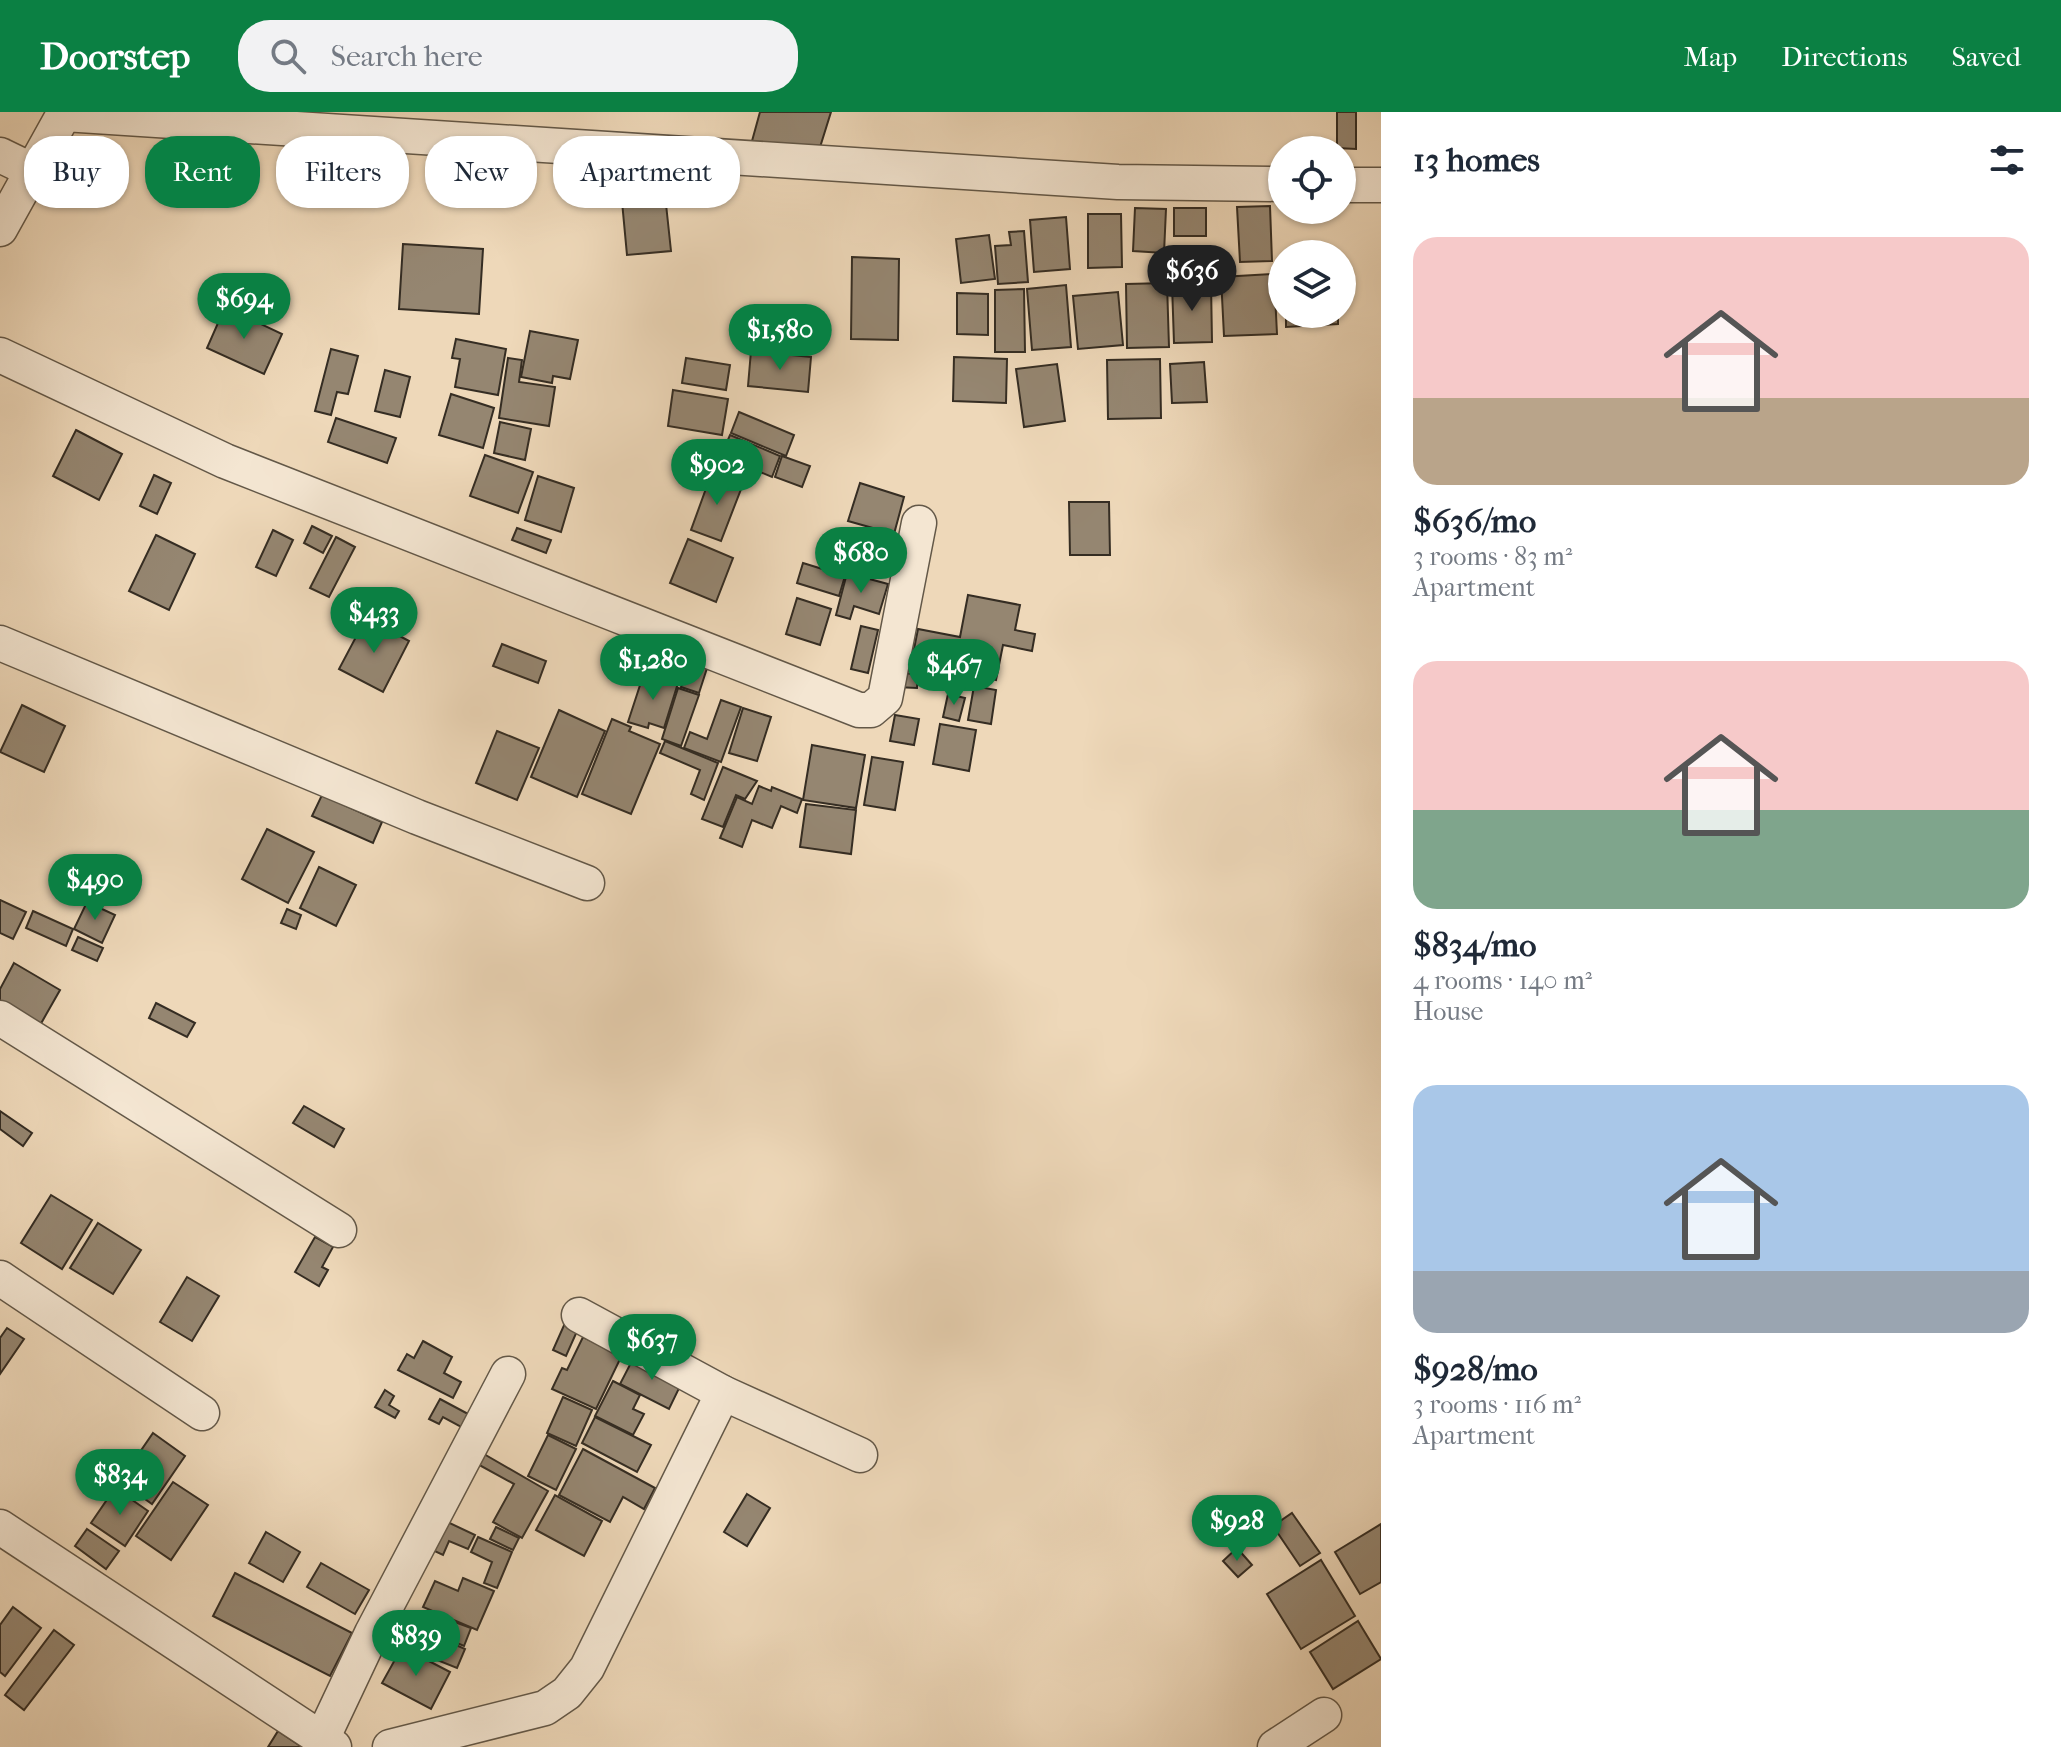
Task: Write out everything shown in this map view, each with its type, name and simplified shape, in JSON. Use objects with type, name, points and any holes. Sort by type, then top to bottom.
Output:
[{"type":"street","points":[[51,136],[64,113],[1118,182],[1268,184]]},
{"type":"street","points":[[0,155],[24,167]]},
{"type":"street","points":[[0,229],[24,183]]},
{"type":"street","points":[[1356,185],[1381,185]]},
{"type":"street","points":[[0,355],[225,461],[859,710],[871,710],[885,698],[919,523]]},
{"type":"street","points":[[0,643],[417,817],[587,883]]},
{"type":"street","points":[[0,1018],[339,1230]]},
{"type":"street","points":[[0,1278],[202,1413]]},
{"type":"street","points":[[579,1315],[723,1393],[860,1455]]},
{"type":"street","points":[[0,1527],[328,1743],[372,1633],[508,1374]]},
{"type":"street","points":[[390,1747],[545,1708],[567,1693],[587,1668],[723,1393]]},
{"type":"street","points":[[1275,1747],[1324,1715]]},
{"type":"building","points":[[760,112],[831,112],[816,160],[752,141]]},
{"type":"building","points":[[1337,112],[1356,112],[1356,136],[1337,136]]},
{"type":"building","points":[[1268,206],[1271,240],[1268,240],[1268,261],[1240,262],[1237,207]]},
{"type":"building","points":[[623,208],[666,208],[671,251],[627,255]]},
{"type":"building","points":[[1135,208],[1166,209],[1164,253],[1133,251]]},
{"type":"building","points":[[1174,208],[1206,208],[1206,236],[1174,236]]},
{"type":"building","points":[[1088,214],[1121,214],[1122,267],[1088,268]]},
{"type":"building","points":[[1066,217],[1070,269],[1034,272],[1030,220]]},
{"type":"building","points":[[1024,231],[1028,282],[998,284],[995,246],[1011,245],[1009,232]]},
{"type":"building","points":[[989,235],[995,279],[961,283],[956,239]]},
{"type":"building","points":[[403,244],[483,249],[479,314],[399,309]]},
{"type":"building","points":[[852,257],[899,259],[898,340],[851,339]]},
{"type":"building","points":[[1268,274],[1268,328],[1277,328],[1277,334],[1224,336],[1221,277]]},
{"type":"building","points":[[1167,283],[1169,347],[1127,348],[1126,284]]},
{"type":"building","points":[[1211,283],[1212,342],[1174,343],[1172,284]]},
{"type":"building","points":[[1066,285],[1071,347],[1032,350],[1027,289]]},
{"type":"building","points":[[1024,289],[1025,352],[995,352],[995,290]]},
{"type":"building","points":[[1118,292],[1123,345],[1078,349],[1073,296]]},
{"type":"building","points":[[957,293],[988,294],[988,335],[957,334]]},
{"type":"building","points":[[225,307],[282,334],[264,374],[207,348]]},
{"type":"building","points":[[530,331],[578,340],[570,379],[553,376],[552,383],[521,377]]},
{"type":"building","points":[[456,339],[506,349],[498,395],[455,387],[460,359],[452,358]]},
{"type":"building","points":[[331,349],[358,356],[348,394],[337,392],[331,415],[315,411]]},
{"type":"building","points":[[751,351],[811,357],[808,392],[748,386]]},
{"type":"building","points":[[954,357],[1007,359],[1006,403],[953,401]]},
{"type":"building","points":[[508,358],[522,360],[519,382],[555,387],[549,426],[499,418]]},
{"type":"building","points":[[686,358],[730,365],[726,390],[682,383]]},
{"type":"building","points":[[1160,359],[1161,418],[1108,419],[1107,360]]},
{"type":"building","points":[[1204,362],[1207,402],[1172,403],[1170,364]]},
{"type":"building","points":[[1057,364],[1065,421],[1024,427],[1016,369]]},
{"type":"building","points":[[385,370],[410,377],[400,417],[375,411]]},
{"type":"building","points":[[673,390],[728,399],[722,435],[668,426]]},
{"type":"building","points":[[451,394],[494,408],[483,448],[439,435]]},
{"type":"building","points":[[739,412],[794,435],[786,456],[731,433]]},
{"type":"building","points":[[336,418],[396,438],[387,463],[328,442]]},
{"type":"building","points":[[500,422],[531,429],[525,460],[494,453]]},
{"type":"building","points":[[76,430],[122,454],[99,500],[53,476]]},
{"type":"building","points":[[730,435],[780,456],[772,477],[737,462],[731,476],[715,470]]},
{"type":"building","points":[[485,455],[533,472],[518,513],[470,496]]},
{"type":"building","points":[[782,456],[810,466],[802,487],[775,477]]},
{"type":"building","points":[[712,472],[743,484],[721,541],[691,530]]},
{"type":"building","points":[[154,475],[171,483],[157,514],[140,506]]},
{"type":"building","points":[[538,476],[574,488],[561,532],[525,520]]},
{"type":"building","points":[[860,483],[904,497],[894,534],[848,521]]},
{"type":"building","points":[[1069,502],[1109,502],[1110,555],[1070,555]]},
{"type":"building","points":[[312,526],[332,536],[323,553],[304,543]]},
{"type":"building","points":[[517,528],[551,540],[546,553],[512,540]]},
{"type":"building","points":[[273,530],[293,540],[276,576],[256,567]]},
{"type":"building","points":[[156,535],[195,554],[169,610],[129,591]]},
{"type":"building","points":[[336,537],[355,547],[329,597],[310,588]]},
{"type":"building","points":[[688,539],[733,558],[716,602],[670,583]]},
{"type":"building","points":[[803,563],[845,576],[839,596],[797,583]]},
{"type":"building","points":[[847,573],[888,584],[879,614],[854,606],[850,619],[836,615]]},
{"type":"building","points":[[968,595],[1020,605],[1015,630],[1035,634],[1032,651],[1003,645],[996,680],[976,675],[977,666],[913,654],[918,629],[960,637]]},
{"type":"building","points":[[797,598],[831,609],[820,645],[786,634]]},
{"type":"building","points":[[366,618],[409,641],[383,692],[339,669]]},
{"type":"building","points":[[861,626],[878,630],[868,673],[851,669]]},
{"type":"building","points":[[502,644],[546,661],[538,683],[493,666]]},
{"type":"building","points":[[691,656],[709,662],[699,693],[681,687]]},
{"type":"building","points":[[644,673],[678,683],[664,728],[649,723],[648,728],[628,722]]},
{"type":"building","points":[[896,673],[918,674],[917,688],[896,687]]},
{"type":"building","points":[[974,686],[996,690],[991,724],[968,720]]},
{"type":"building","points":[[678,688],[699,695],[681,746],[662,739]]},
{"type":"building","points":[[948,694],[965,698],[959,721],[943,717]]},
{"type":"building","points":[[721,700],[741,707],[721,762],[684,748],[690,732],[707,739]]},
{"type":"building","points":[[22,705],[65,726],[44,772],[0,752]]},
{"type":"building","points":[[743,708],[771,717],[757,761],[729,753]]},
{"type":"building","points":[[559,710],[605,731],[577,797],[531,777]]},
{"type":"building","points":[[895,715],[919,719],[914,745],[890,741]]},
{"type":"building","points":[[612,719],[631,727],[629,731],[660,744],[631,814],[582,794]]},
{"type":"building","points":[[940,724],[976,730],[969,771],[933,764]]},
{"type":"building","points":[[497,731],[539,748],[517,800],[476,783]]},
{"type":"building","points":[[665,741],[718,763],[704,800],[691,794],[700,770],[660,753]]},
{"type":"building","points":[[812,745],[865,755],[856,808],[803,800]]},
{"type":"building","points":[[872,757],[903,762],[895,810],[864,805]]},
{"type":"building","points":[[723,767],[757,781],[745,799],[736,795],[723,827],[702,819]]},
{"type":"building","points":[[759,786],[771,791],[772,787],[802,799],[797,813],[781,806],[772,828],[752,820],[742,847],[720,838],[737,797],[752,804]]},
{"type":"building","points":[[322,795],[382,822],[373,843],[312,816]]},
{"type":"building","points":[[806,804],[856,810],[851,854],[800,847]]},
{"type":"building","points":[[267,829],[314,852],[288,903],[242,879]]},
{"type":"building","points":[[319,867],[356,885],[336,926],[300,908]]},
{"type":"building","points":[[0,900],[26,912],[13,939],[0,933]]},
{"type":"building","points":[[87,902],[115,915],[102,943],[74,929]]},
{"type":"building","points":[[287,909],[301,915],[296,929],[281,923]]},
{"type":"building","points":[[33,911],[73,929],[66,946],[26,928]]},
{"type":"building","points":[[78,937],[103,948],[97,961],[72,950]]},
{"type":"building","points":[[14,963],[60,990],[39,1027],[0,1004],[0,989]]},
{"type":"building","points":[[156,1003],[195,1023],[187,1037],[149,1018]]},
{"type":"building","points":[[304,1106],[344,1129],[334,1147],[293,1123]]},
{"type":"building","points":[[0,1111],[32,1133],[23,1146],[0,1129]]},
{"type":"building","points":[[51,1195],[92,1220],[62,1269],[21,1243]]},
{"type":"building","points":[[98,1223],[141,1250],[113,1294],[70,1268]]},
{"type":"building","points":[[315,1237],[333,1247],[322,1267],[328,1270],[319,1286],[295,1272]]},
{"type":"building","points":[[187,1277],[219,1296],[192,1341],[160,1322]]},
{"type":"building","points":[[565,1323],[578,1329],[566,1356],[553,1350]]},
{"type":"building","points":[[7,1328],[24,1339],[0,1374],[0,1338]]},
{"type":"building","points":[[583,1337],[622,1355],[596,1409],[552,1389],[562,1368],[567,1370]]},
{"type":"building","points":[[423,1341],[452,1357],[444,1373],[461,1382],[453,1398],[398,1370],[407,1354],[414,1358]]},
{"type":"building","points":[[635,1355],[683,1380],[669,1409],[620,1384]]},
{"type":"building","points":[[613,1381],[640,1395],[633,1409],[644,1414],[633,1435],[595,1416]]},
{"type":"building","points":[[385,1390],[394,1396],[389,1405],[399,1411],[395,1418],[375,1407]]},
{"type":"building","points":[[563,1397],[592,1410],[576,1446],[547,1433]]},
{"type":"building","points":[[440,1399],[470,1415],[463,1428],[443,1417],[439,1424],[429,1419]]},
{"type":"building","points":[[595,1417],[651,1445],[637,1472],[582,1443]]},
{"type":"building","points":[[153,1433],[185,1456],[152,1504],[120,1481]]},
{"type":"building","points":[[548,1435],[576,1449],[556,1490],[528,1476]]},
{"type":"building","points":[[583,1449],[655,1488],[644,1509],[623,1497],[610,1522],[559,1495]]},
{"type":"building","points":[[477,1450],[548,1491],[522,1538],[493,1522],[514,1484],[472,1461]]},
{"type":"building","points":[[173,1482],[208,1505],[171,1560],[136,1536]]},
{"type":"building","points":[[115,1488],[148,1511],[125,1546],[91,1523]]},
{"type":"building","points":[[747,1494],[770,1508],[747,1546],[724,1532]]},
{"type":"building","points":[[555,1495],[602,1521],[584,1556],[536,1530]]},
{"type":"building","points":[[1292,1513],[1320,1553],[1300,1566],[1273,1526]]},
{"type":"building","points":[[439,1518],[475,1535],[468,1549],[449,1541],[443,1555],[426,1547]]},
{"type":"building","points":[[1381,1524],[1381,1582],[1360,1594],[1335,1552]]},
{"type":"building","points":[[496,1527],[519,1538],[513,1550],[490,1539]]},
{"type":"building","points":[[87,1529],[119,1551],[106,1569],[75,1546]]},
{"type":"building","points":[[266,1532],[300,1552],[283,1582],[249,1563]]},
{"type":"building","points":[[478,1537],[512,1552],[497,1588],[484,1583],[492,1562],[471,1552]]},
{"type":"building","points":[[1237,1548],[1252,1565],[1238,1577],[1223,1561]]},
{"type":"building","points":[[1321,1560],[1355,1616],[1301,1649],[1267,1594]]},
{"type":"building","points":[[321,1563],[369,1590],[355,1614],[307,1587]]},
{"type":"building","points":[[235,1573],[352,1633],[330,1676],[213,1616]]},
{"type":"building","points":[[463,1578],[494,1591],[477,1630],[423,1607],[435,1581],[458,1591]]},
{"type":"building","points":[[13,1607],[41,1628],[5,1676],[0,1672],[0,1625]]},
{"type":"building","points":[[452,1621],[471,1628],[464,1646],[445,1638]]},
{"type":"building","points":[[1358,1621],[1381,1659],[1333,1689],[1310,1652]]},
{"type":"building","points":[[54,1630],[74,1645],[24,1710],[5,1695]]},
{"type":"building","points":[[445,1640],[465,1649],[457,1668],[437,1660]]},
{"type":"building","points":[[402,1647],[450,1672],[431,1709],[382,1683]]},
{"type":"building","points":[[278,1731],[302,1747],[268,1747]]}]
